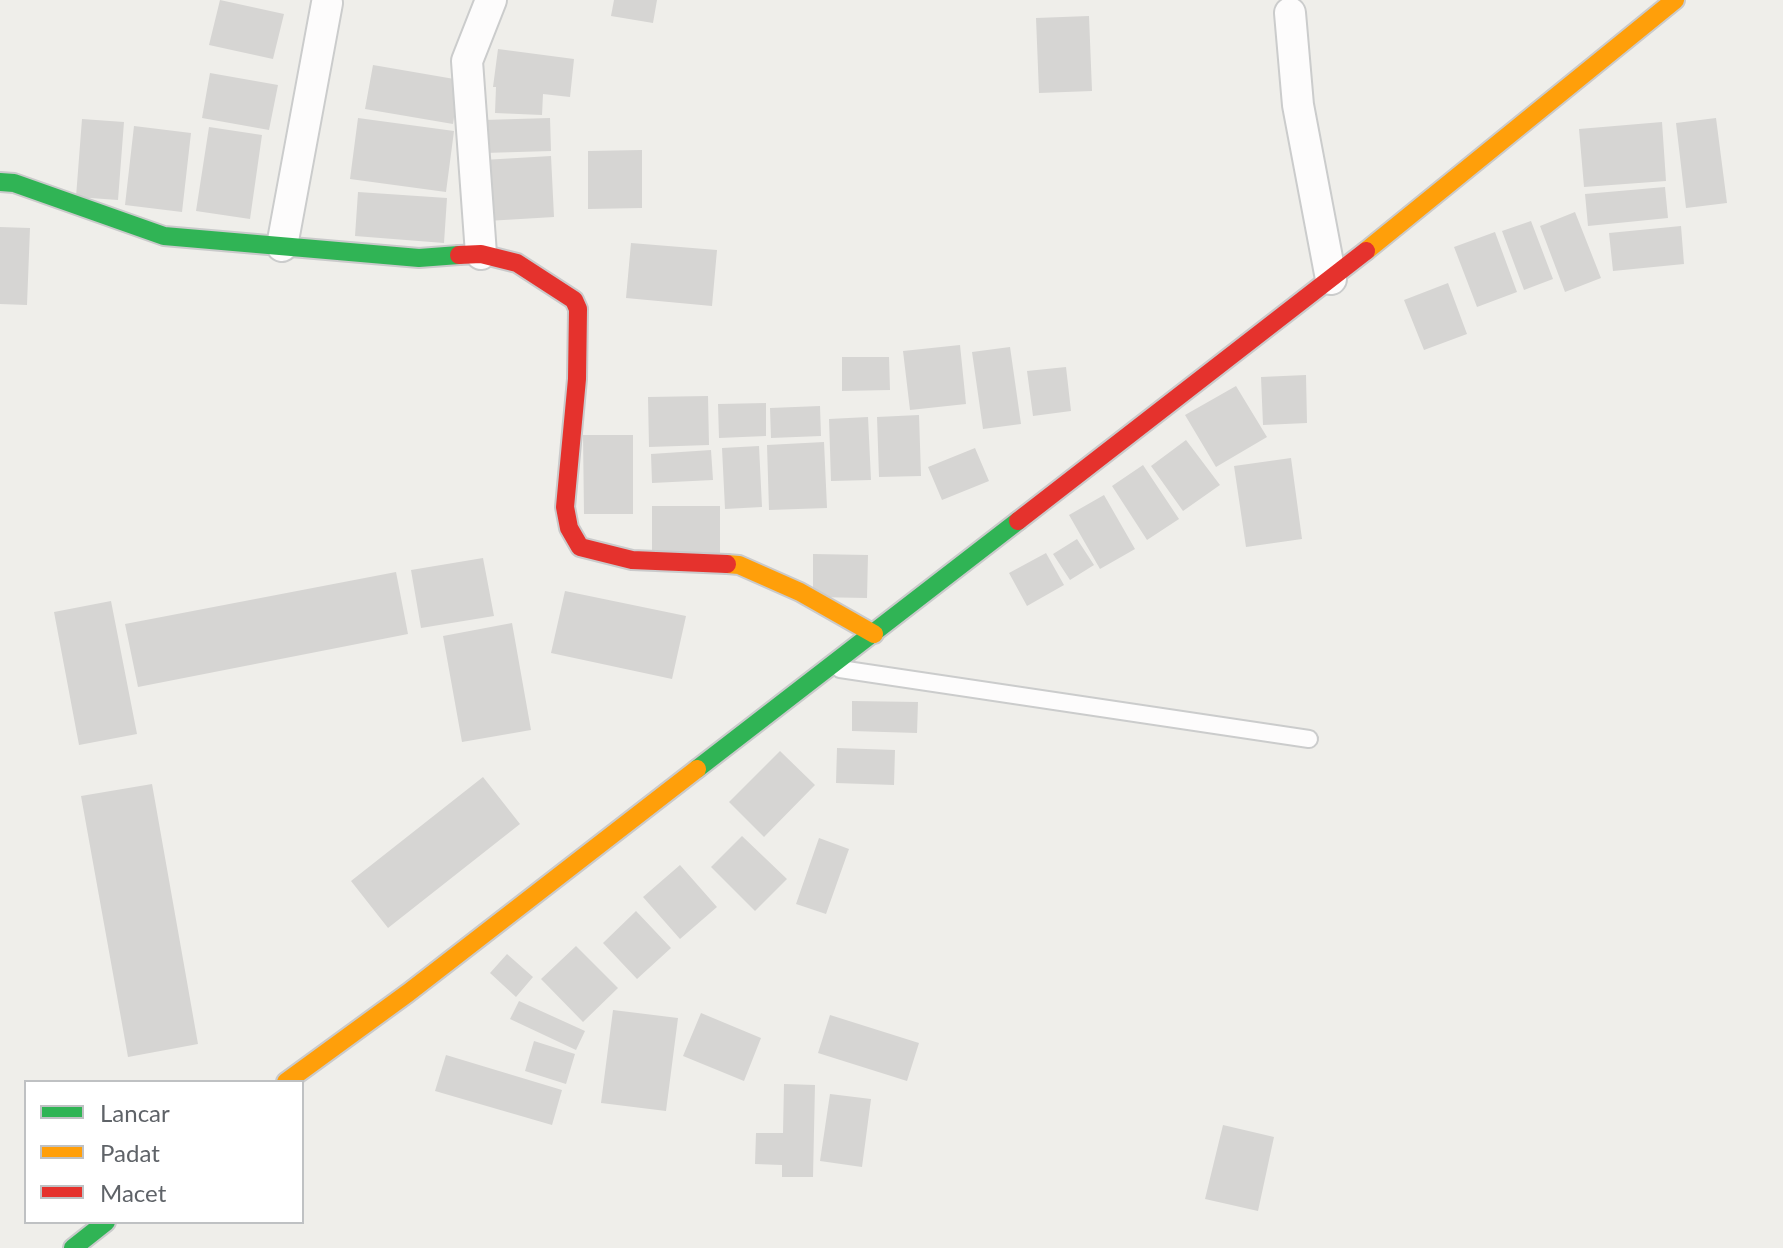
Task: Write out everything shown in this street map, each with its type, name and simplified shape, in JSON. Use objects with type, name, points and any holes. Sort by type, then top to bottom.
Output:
[{"type":"street","points":[[481,254],[467,61],[491,0]]},
{"type":"street","points":[[289,1080],[408,993],[1331,279],[1675,0]]},
{"type":"street","points":[[282,246],[327,3]]},
{"type":"street","points":[[1290,13],[1298,105],[1331,279]]},
{"type":"street","points":[[0,182],[14,183],[164,236],[419,258],[481,254],[517,263],[574,300],[578,309],[577,379],[565,507],[569,528],[580,547],[632,560],[739,565],[800,592],[874,634]]},
{"type":"street","points":[[73,1248],[103,1224]]},
{"type":"lane","points":[[830,668],[1309,739]]},
{"type":"building","points":[[220,0],[284,14],[273,59],[209,45]]},
{"type":"building","points":[[614,0],[657,0],[653,23],[611,16]]},
{"type":"building","points":[[1089,16],[1092,91],[1039,93],[1036,18]]},
{"type":"building","points":[[498,49],[574,59],[570,97],[543,94],[542,115],[495,113],[496,87],[493,87]]},
{"type":"building","points":[[373,65],[460,80],[453,124],[365,109]]},
{"type":"building","points":[[210,73],[278,85],[269,130],[202,118]]},
{"type":"building","points":[[358,118],[454,131],[446,192],[350,179]]},
{"type":"building","points":[[550,118],[551,151],[484,153],[483,120]]},
{"type":"building","points":[[1716,118],[1727,203],[1686,208],[1676,123]]},
{"type":"building","points":[[82,119],[124,122],[118,200],[76,197]]},
{"type":"building","points":[[1662,122],[1666,181],[1584,187],[1579,129]]},
{"type":"building","points":[[134,126],[191,133],[182,212],[125,205]]},
{"type":"building","points":[[209,127],[262,135],[250,219],[196,211]]},
{"type":"building","points":[[642,150],[642,208],[588,209],[588,151]]},
{"type":"building","points":[[551,156],[554,217],[487,221],[483,160]]},
{"type":"building","points":[[1665,187],[1668,218],[1588,226],[1585,194]]},
{"type":"building","points":[[358,192],[447,198],[444,243],[355,236]]},
{"type":"building","points":[[1575,212],[1601,278],[1565,292],[1540,226]]},
{"type":"building","points":[[1531,221],[1553,279],[1524,290],[1502,231]]},
{"type":"building","points":[[1681,226],[1684,264],[1613,271],[1609,233]]},
{"type":"building","points":[[0,227],[30,228],[27,305],[0,304]]},
{"type":"building","points":[[1495,232],[1517,292],[1477,307],[1454,247]]},
{"type":"building","points":[[631,243],[717,250],[712,306],[626,298]]},
{"type":"building","points":[[1448,283],[1467,334],[1424,350],[1404,300]]},
{"type":"building","points":[[960,345],[966,404],[910,410],[903,351]]},
{"type":"building","points":[[1010,347],[1021,424],[983,429],[972,352]]},
{"type":"building","points":[[842,357],[889,357],[890,390],[842,391]]},
{"type":"building","points":[[1066,367],[1071,411],[1033,416],[1027,371]]},
{"type":"building","points":[[1306,375],[1307,423],[1263,425],[1261,377]]},
{"type":"building","points":[[1236,386],[1267,437],[1216,467],[1185,415]]},
{"type":"building","points":[[708,396],[709,445],[649,447],[648,397]]},
{"type":"building","points":[[766,403],[766,436],[719,438],[718,404]]},
{"type":"building","points":[[820,406],[821,436],[771,438],[770,408]]},
{"type":"building","points":[[919,415],[921,476],[879,477],[877,417]]},
{"type":"building","points":[[868,417],[871,480],[831,481],[829,419]]},
{"type":"building","points":[[583,435],[633,435],[633,514],[584,514]]},
{"type":"building","points":[[1186,440],[1220,485],[1183,511],[1151,466]]},
{"type":"building","points":[[824,442],[827,508],[769,510],[767,445]]},
{"type":"building","points":[[759,446],[762,507],[725,509],[722,448]]},
{"type":"building","points":[[975,448],[989,481],[942,500],[928,467]]},
{"type":"building","points":[[711,450],[713,480],[652,483],[651,454]]},
{"type":"building","points":[[1291,458],[1302,539],[1246,547],[1234,466]]},
{"type":"building","points":[[1143,465],[1179,519],[1147,540],[1112,486]]},
{"type":"building","points":[[1104,495],[1135,549],[1100,569],[1069,515]]},
{"type":"building","points":[[652,506],[720,506],[720,556],[652,556]]},
{"type":"building","points":[[1077,539],[1094,565],[1070,580],[1053,554]]},
{"type":"building","points":[[1046,553],[1064,585],[1027,606],[1009,573]]},
{"type":"building","points":[[813,554],[868,555],[867,598],[813,597]]},
{"type":"building","points":[[483,558],[494,616],[421,628],[411,570]]},
{"type":"building","points":[[396,572],[408,634],[138,687],[125,624]]},
{"type":"building","points":[[565,591],[686,616],[672,679],[551,653]]},
{"type":"building","points":[[111,601],[137,734],[79,745],[54,612]]},
{"type":"building","points":[[512,623],[531,730],[462,742],[443,636]]},
{"type":"building","points":[[852,701],[918,702],[917,733],[852,731]]},
{"type":"building","points":[[837,748],[895,750],[894,785],[836,783]]},
{"type":"building","points":[[780,751],[815,785],[764,837],[729,802]]},
{"type":"building","points":[[483,777],[520,824],[388,928],[351,881]]},
{"type":"building","points":[[152,784],[198,1044],[128,1057],[81,796]]},
{"type":"building","points":[[742,836],[787,879],[755,911],[711,867]]},
{"type":"building","points":[[819,838],[849,849],[826,914],[796,904]]},
{"type":"building","points":[[680,865],[717,907],[680,939],[643,897]]},
{"type":"building","points":[[636,911],[671,948],[637,979],[603,943]]},
{"type":"building","points":[[576,946],[618,988],[583,1022],[541,979]]},
{"type":"building","points":[[507,954],[533,977],[516,997],[490,973]]},
{"type":"building","points":[[519,1001],[585,1031],[576,1050],[510,1019]]},
{"type":"building","points":[[613,1010],[678,1018],[666,1111],[601,1103]]},
{"type":"building","points":[[701,1013],[761,1038],[744,1081],[683,1056]]},
{"type":"building","points":[[830,1015],[919,1043],[907,1081],[818,1053]]},
{"type":"building","points":[[534,1041],[575,1054],[566,1084],[525,1071]]},
{"type":"building","points":[[446,1055],[562,1090],[552,1125],[435,1091]]},
{"type":"building","points":[[784,1084],[815,1085],[813,1177],[782,1177],[782,1165],[755,1164],[756,1133],[783,1133]]},
{"type":"building","points":[[830,1094],[871,1099],[862,1167],[820,1161]]},
{"type":"building","points":[[1223,1125],[1274,1137],[1258,1211],[1205,1199]]},
{"type":"traffic: fast","points":[[0,182],[14,183],[164,236],[419,258],[459,255]]},
{"type":"traffic: fast","points":[[697,769],[1018,521]]},
{"type":"traffic: fast","points":[[73,1248],[103,1224]]},
{"type":"traffic: slow","points":[[1366,251],[1675,0]]},
{"type":"traffic: slow","points":[[727,564],[739,565],[800,592],[874,634]]},
{"type":"traffic: slow","points":[[289,1080],[408,993],[697,769]]},
{"type":"traffic: jam","points":[[1018,521],[1366,251]]},
{"type":"traffic: jam","points":[[459,255],[481,254],[517,263],[574,300],[578,309],[577,379],[565,507],[569,528],[580,547],[632,560],[727,564]]}]
